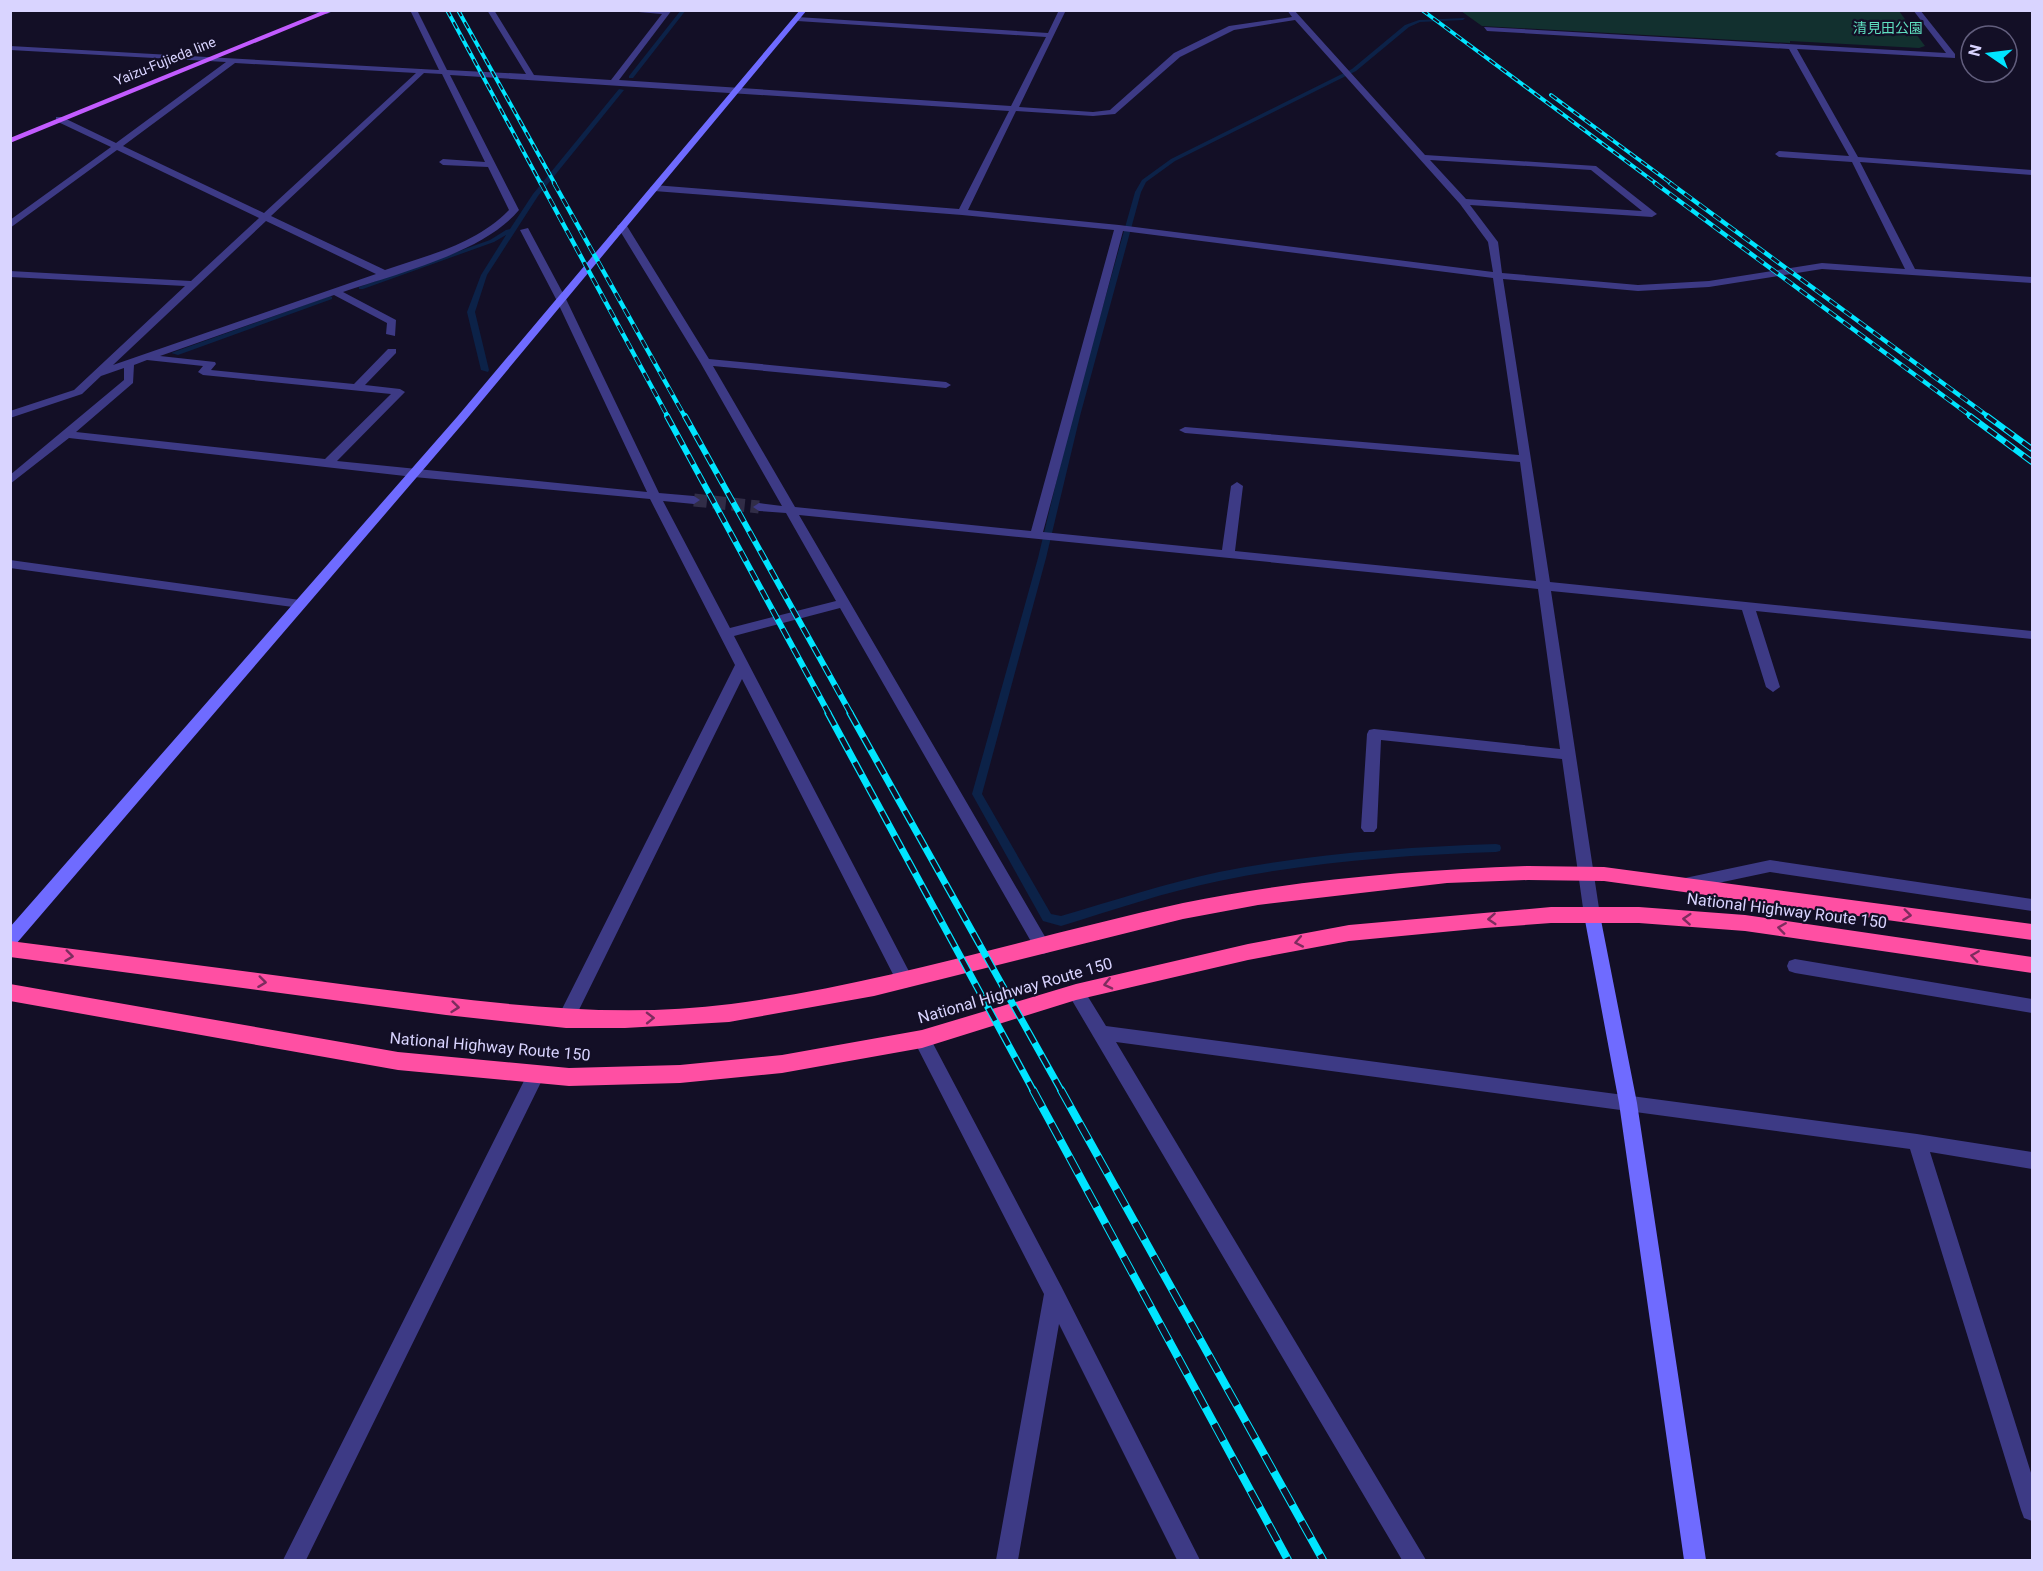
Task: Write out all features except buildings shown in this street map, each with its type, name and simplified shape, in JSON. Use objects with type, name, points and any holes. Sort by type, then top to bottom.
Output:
[{"type":"highway","name":"National Highway Route 150","points":[[10,949],[446,1006],[566,1019],[682,1017],[729,1013],[905,981],[1184,911],[1258,897],[1447,876],[1587,873],[2032,932]]},
{"type":"highway","name":"National Highway Route 150","points":[[10,992],[398,1061],[570,1077],[680,1074],[782,1064],[922,1039],[1076,992],[1248,952],[1349,933],[1496,919],[1639,915],[1745,923],[2032,966]]},
{"type":"main road","name":"Yaizu-Fujieda line","points":[[10,141],[59,118],[329,11]]},
{"type":"street","points":[[293,10],[329,11]]},
{"type":"street","points":[[97,374],[478,240],[503,222],[514,210],[413,10]]},
{"type":"street","points":[[490,10],[531,77]]},
{"type":"street","points":[[618,10],[669,11]]},
{"type":"street","points":[[962,212],[1063,10]]},
{"type":"street","points":[[1487,29],[1952,56],[1916,10]]},
{"type":"street","points":[[613,83],[669,11]]},
{"type":"street","points":[[10,48],[531,77],[1093,114],[1112,112],[1177,55],[1232,28],[1293,14],[1463,202],[1493,242],[1592,915],[1628,1103],[1695,1560]]},
{"type":"street","points":[[10,939],[414,473],[733,92],[801,15],[1051,35]]},
{"type":"street","points":[[1792,47],[1855,160],[1911,271]]},
{"type":"street","points":[[10,225],[234,60]]},
{"type":"street","points":[[10,415],[78,392],[422,71]]},
{"type":"street","points":[[59,118],[385,274]]},
{"type":"street","points":[[1779,154],[2032,172]]},
{"type":"street","points":[[1421,157],[1593,168],[1652,214],[1463,202]]},
{"type":"street","points":[[443,162],[491,165]]},
{"type":"street","points":[[654,188],[962,212],[1119,228],[1498,276],[1638,288],[1674,288],[1822,267],[2032,280]]},
{"type":"street","points":[[622,226],[705,362],[1043,947]]},
{"type":"street","points":[[1036,535],[1119,228]]},
{"type":"street","points":[[525,230],[561,299],[655,496],[905,981]]},
{"type":"street","points":[[10,274],[194,284]]},
{"type":"street","points":[[334,291],[392,322],[391,334]]},
{"type":"street","points":[[356,388],[392,351]]},
{"type":"street","points":[[145,358],[212,364],[203,372],[400,392],[328,463]]},
{"type":"street","points":[[705,362],[946,385]]},
{"type":"street","points":[[10,481],[129,381],[129,363]]},
{"type":"street","points":[[1185,430],[1524,459]]},
{"type":"street","points":[[67,434],[414,473],[694,501]]},
{"type":"street","points":[[1228,555],[1237,486]]},
{"type":"street","points":[[759,507],[2032,634]]},
{"type":"street","points":[[10,564],[300,604]]},
{"type":"street","points":[[725,634],[844,603]]},
{"type":"street","points":[[1747,605],[1773,687]]},
{"type":"street","points":[[566,1019],[742,665]]},
{"type":"street","points":[[1369,828],[1374,734],[1569,755]]},
{"type":"street","points":[[1682,885],[1770,866],[2032,905]]},
{"type":"street","points":[[1795,966],[2032,1006]]},
{"type":"street","points":[[1076,992],[1415,1560]]},
{"type":"street","points":[[1100,1033],[1917,1142],[2032,1160]]},
{"type":"street","points":[[922,1039],[1189,1560]]},
{"type":"street","points":[[294,1560],[536,1074]]},
{"type":"street","points":[[1917,1142],[2032,1510]]},
{"type":"street","points":[[1006,1560],[1054,1293]]},
{"type":"green space","name":"清見田公園","points":[[1461,11],[1899,11],[1925,46],[1919,48],[1790,41],[1790,43],[1482,26]]},
{"type":"waterway","points":[[631,77],[684,10]]},
{"type":"waterway","points":[[1463,19],[1419,21],[1407,26],[1354,70],[1173,160],[1144,181],[1138,192],[1076,416],[1042,558],[977,794],[1047,918],[1061,921],[1179,886],[1297,863],[1376,854],[1496,848]]},
{"type":"waterway","points":[[485,370],[471,312],[484,275],[535,195],[621,90]]},
{"type":"waterway","points":[[361,288],[492,241],[508,231]]},
{"type":"waterway","points":[[175,353],[330,298]]},
{"type":"tunnel","points":[[694,500],[759,507]]},
{"type":"railway","points":[[447,10],[541,184]]},
{"type":"railway","points":[[458,10],[555,184]]},
{"type":"railway","points":[[1422,10],[1657,184]]},
{"type":"railway","points":[[1551,95],[1672,184]]},
{"type":"railway","points":[[541,183],[668,417]]},
{"type":"railway","points":[[554,183],[685,417]]},
{"type":"railway","points":[[1655,183],[1972,417]]},
{"type":"railway","points":[[1670,183],[1989,417]]},
{"type":"railway","points":[[667,416],[829,714]]},
{"type":"railway","points":[[685,416],[851,714]]},
{"type":"railway","points":[[1970,416],[2032,462]]},
{"type":"railway","points":[[1987,416],[2032,449]]},
{"type":"railway","points":[[828,713],[1034,1092]]},
{"type":"railway","points":[[850,713],[1062,1092]]},
{"type":"railway","points":[[1033,1090],[1288,1560]]},
{"type":"railway","points":[[1061,1090],[1323,1560]]}]
